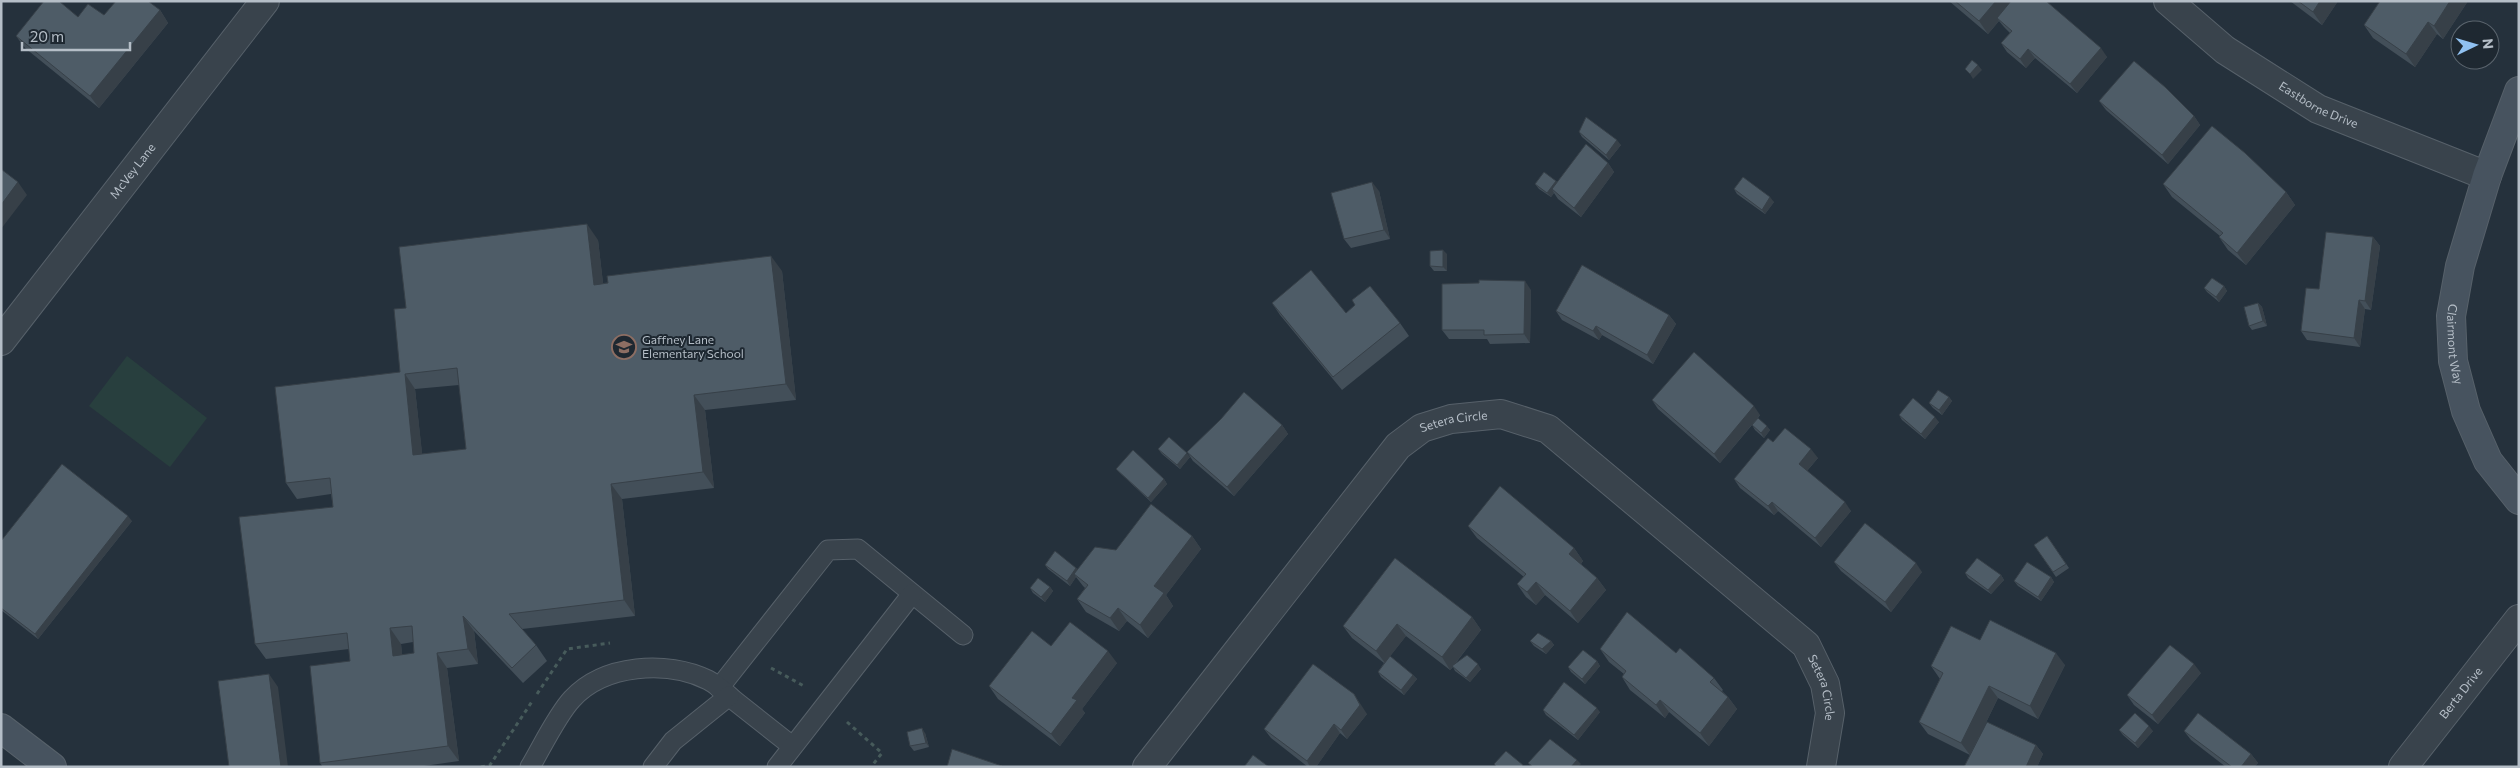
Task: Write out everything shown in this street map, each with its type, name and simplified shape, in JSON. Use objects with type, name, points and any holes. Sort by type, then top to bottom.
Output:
[{"type":"street","name":"McVey Lane","points":[[1,341],[265,1]]},
{"type":"street","name":"Eastborne Drive","points":[[2168,1],[2225,50],[2318,109],[2487,176]]},
{"type":"street","name":"Clairmont Way","points":[[2519,91],[2487,176],[2460,266],[2451,316],[2453,361],[2466,411],[2488,461],[2519,500]]},
{"type":"street","name":"Setera Circle","points":[[1147,767],[1398,446],[1422,428],[1444,422],[1501,414],[1548,429],[1806,645],[1825,684],[1830,713],[1822,767]]},
{"type":"street","name":"Berta Drive","points":[[2403,767],[2519,619]]},
{"type":"street","points":[[1,728],[52,767]]},
{"type":"lane","points":[[653,767],[673,741],[724,692],[828,550],[858,549],[963,635]]},
{"type":"lane","points":[[777,767],[912,594]]},
{"type":"lane","points":[[530,767],[571,700],[600,678],[619,672],[674,670],[708,680],[792,746]]},
{"type":"path","points":[[763,664],[804,686]]},
{"type":"path","points":[[845,721],[882,753],[871,767]]},
{"type":"green space","points":[[127,356],[207,418],[170,467],[89,406]]},
{"type":"building","points":[[44,1],[59,1],[78,17],[88,4],[104,15],[116,1],[148,1],[160,10],[90,96],[16,36]]},
{"type":"building","points":[[1955,1],[1996,1],[1979,21]]},
{"type":"building","points":[[2011,1],[2046,1],[2101,48],[2070,84],[2028,49],[2020,59],[2001,43],[2012,31],[1997,18]]},
{"type":"building","points":[[2298,1],[2320,1],[2313,12]]},
{"type":"building","points":[[2380,1],[2450,1],[2434,26],[2428,22],[2406,54],[2364,25]]},
{"type":"building","points":[[1972,60],[1978,65],[1970,74],[1965,69]]},
{"type":"building","points":[[2134,61],[2165,87],[2194,116],[2162,155],[2099,101]]},
{"type":"building","points":[[1586,117],[1617,140],[1606,155],[1579,132]]},
{"type":"building","points":[[2212,126],[2245,153],[2286,192],[2237,253],[2219,237],[2223,233],[2163,184]]},
{"type":"building","points":[[1586,144],[1608,163],[1574,208],[1552,189]]},
{"type":"building","points":[[1,169],[18,182],[1,205]]},
{"type":"building","points":[[1544,172],[1556,181],[1547,193],[1535,184]]},
{"type":"building","points":[[1743,177],[1770,197],[1762,210],[1734,189]]},
{"type":"building","points":[[1372,182],[1384,230],[1344,239],[1331,193]]},
{"type":"building","points":[[587,224],[594,285],[608,283],[607,276],[771,256],[786,384],[694,395],[703,472],[611,484],[624,600],[509,614],[536,645],[512,668],[463,616],[468,649],[437,653],[448,746],[320,763],[310,666],[350,661],[347,633],[255,644],[239,517],[333,507],[330,478],[286,483],[275,387],[400,372],[394,309],[406,308],[399,247]],"holes":[[[457,368],[466,449],[413,455],[405,374]],[[412,626],[414,653],[393,656],[390,628]]]},
{"type":"building","points":[[2326,232],[2373,237],[2365,301],[2359,300],[2354,338],[2301,331],[2306,288],[2319,289]]},
{"type":"building","points":[[1443,250],[1443,267],[1430,266],[1430,251]]},
{"type":"building","points":[[1582,265],[1669,315],[1647,355],[1596,326],[1593,331],[1556,311]]},
{"type":"building","points":[[1311,270],[1346,313],[1355,305],[1352,300],[1370,286],[1400,323],[1333,377],[1272,303]]},
{"type":"building","points":[[2212,278],[2224,286],[2216,297],[2204,288]]},
{"type":"building","points":[[1479,280],[1525,281],[1524,334],[1484,335],[1484,330],[1442,330],[1442,284],[1479,283]]},
{"type":"building","points":[[2258,303],[2263,321],[2249,326],[2244,307]]},
{"type":"building","points":[[1694,352],[1754,406],[1714,454],[1652,400]]},
{"type":"building","points":[[1938,390],[1949,397],[1939,410],[1929,403]]},
{"type":"building","points":[[1244,392],[1282,425],[1227,487],[1187,452],[1221,419]]},
{"type":"building","points":[[1913,398],[1935,417],[1921,434],[1899,415]]},
{"type":"building","points":[[1758,418],[1767,426],[1761,433],[1752,425]]},
{"type":"building","points":[[1785,428],[1811,449],[1799,464],[1845,502],[1815,538],[1772,502],[1768,506],[1734,479],[1768,438],[1773,442]]},
{"type":"building","points":[[1169,437],[1187,453],[1177,465],[1158,449]]},
{"type":"building","points":[[1133,450],[1164,479],[1148,498],[1116,469]]},
{"type":"building","points":[[62,464],[128,516],[35,634],[1,608],[1,541]]},
{"type":"building","points":[[1500,486],[1574,548],[1569,554],[1597,578],[1570,611],[1536,582],[1527,592],[1517,584],[1526,574],[1468,526]]},
{"type":"building","points":[[1151,504],[1192,536],[1154,586],[1164,593],[1140,625],[1118,608],[1110,618],[1077,599],[1088,585],[1074,574],[1095,547],[1116,550]]},
{"type":"building","points":[[1865,523],[1916,563],[1885,602],[1834,562]]},
{"type":"building","points":[[2047,536],[2066,564],[2053,572],[2034,545]]},
{"type":"building","points":[[1055,551],[1076,568],[1067,581],[1045,565]]},
{"type":"building","points":[[1395,558],[1472,617],[1442,657],[1397,624],[1376,651],[1343,626]]},
{"type":"building","points":[[1977,558],[2001,575],[1988,590],[1965,573]]},
{"type":"building","points":[[2027,562],[2051,577],[2038,597],[2014,581]]},
{"type":"building","points":[[1038,578],[1050,587],[1041,597],[1030,588]]},
{"type":"building","points":[[1627,612],[1676,653],[1680,648],[1714,678],[1710,682],[1728,697],[1700,733],[1660,700],[1656,705],[1622,677],[1626,671],[1600,649]]},
{"type":"building","points":[[1990,620],[2056,653],[2030,706],[1989,686],[1961,743],[1919,722],[1943,673],[1931,666],[1951,626],[1980,640]]},
{"type":"building","points":[[1070,622],[1108,651],[1072,698],[1077,700],[1051,734],[989,686],[1032,631],[1051,646]]},
{"type":"building","points":[[1538,633],[1551,641],[1542,649],[1530,641]]},
{"type":"building","points":[[2170,645],[2194,664],[2152,715],[2127,695]]},
{"type":"building","points":[[1583,650],[1597,661],[1582,679],[1568,667]]},
{"type":"building","points":[[1467,655],[1478,664],[1466,678],[1452,666]]},
{"type":"building","points":[[1390,656],[1413,675],[1401,690],[1378,672]]},
{"type":"building","points":[[1313,664],[1354,694],[1360,705],[1341,730],[1334,724],[1307,761],[1264,729]]},
{"type":"building","points":[[269,674],[281,767],[229,767],[218,681]]},
{"type":"building","points":[[1564,682],[1597,708],[1574,735],[1543,710]]},
{"type":"building","points":[[2135,713],[2149,726],[2135,743],[2119,730]]},
{"type":"building","points":[[2198,713],[2251,754],[2241,767],[2232,767],[2184,731]]},
{"type":"building","points":[[1987,722],[2036,745],[2026,767],[1964,767]]},
{"type":"building","points":[[922,728],[926,743],[910,746],[907,732]]},
{"type":"building","points":[[1550,739],[1577,760],[1571,767],[1533,767],[1528,763]]},
{"type":"building","points":[[952,749],[1002,766],[1002,767],[947,767]]},
{"type":"building","points":[[1506,751],[1523,765],[1521,767],[1497,767],[1494,764]]},
{"type":"building","points":[[1253,755],[1269,767],[1244,767]]},
{"type":"place","name":"Gaffney Lane Elementary School","points":[[624,347]]}]
